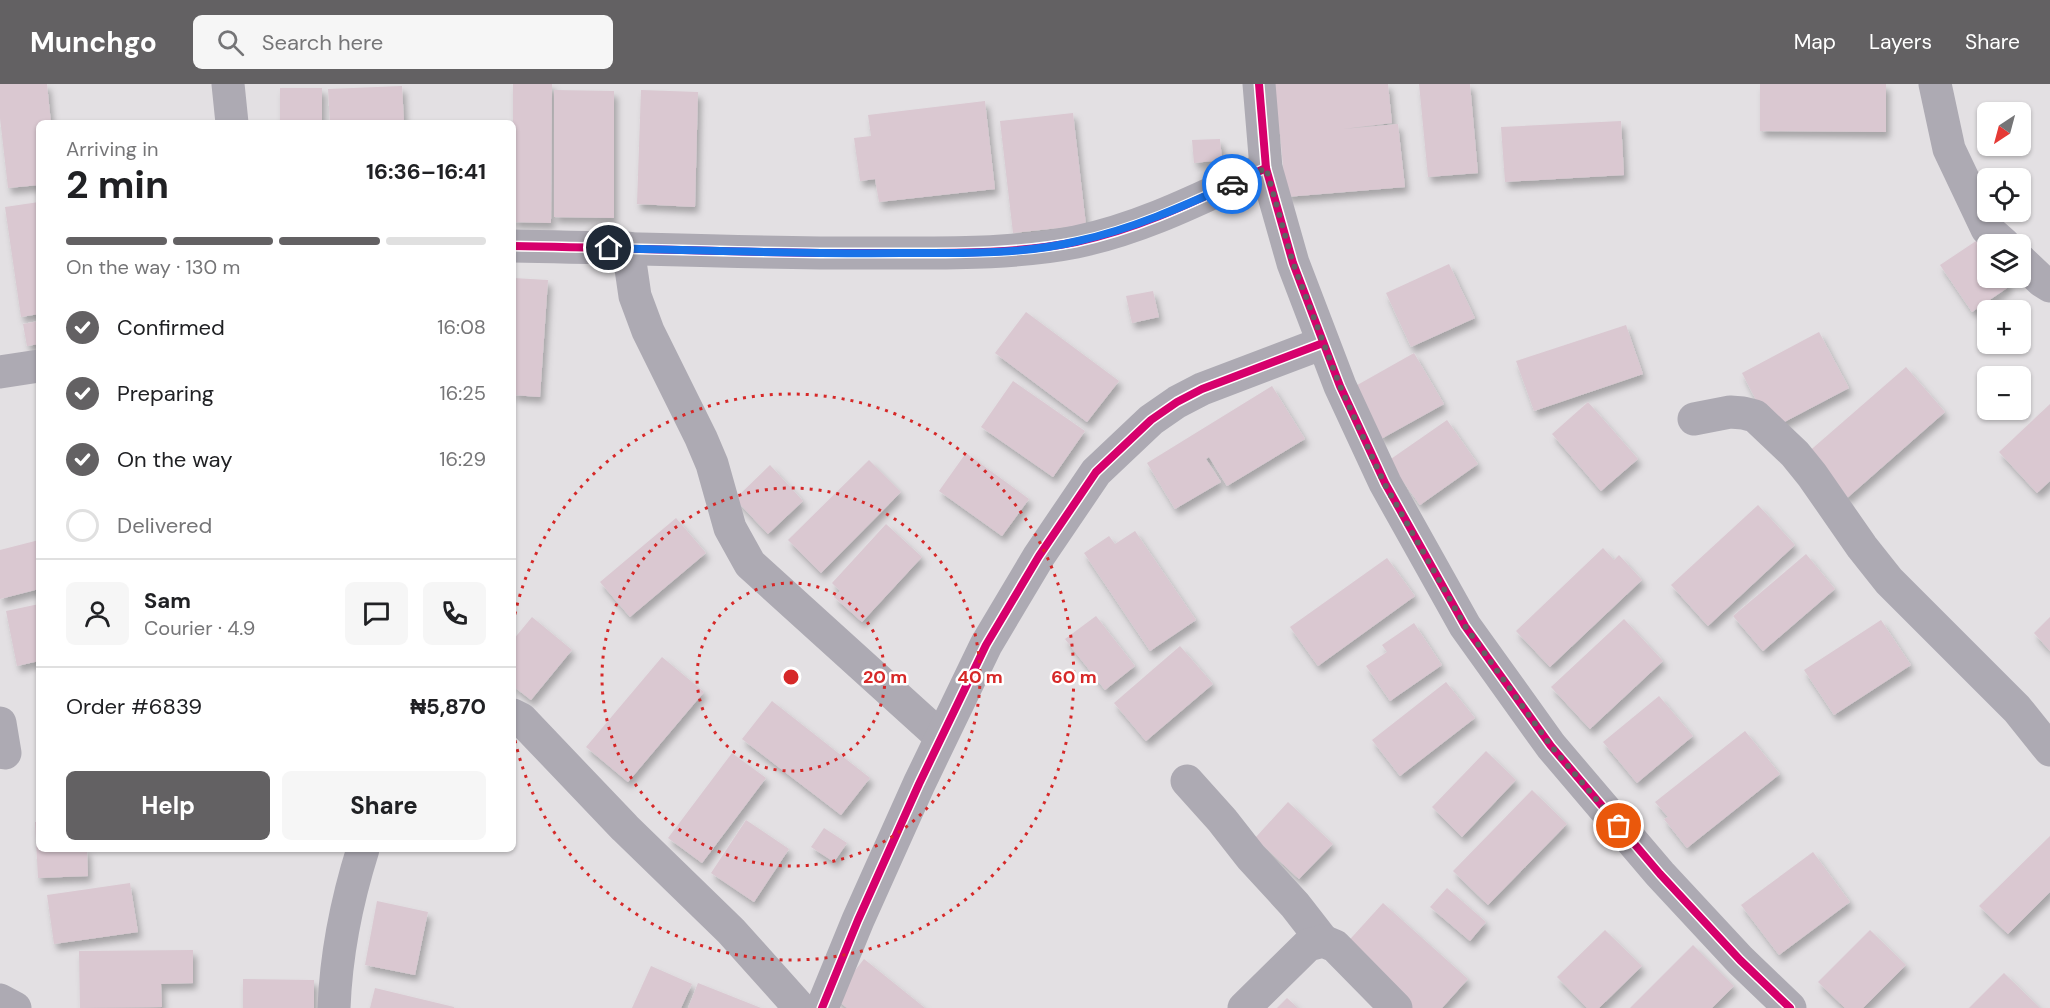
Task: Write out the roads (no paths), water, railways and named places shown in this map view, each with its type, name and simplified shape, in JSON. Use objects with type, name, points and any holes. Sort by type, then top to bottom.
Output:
[{"type":"street","points":[[228,84],[232,120]]},
{"type":"street","points":[[1259,84],[1266,168],[1293,263],[1323,343],[1384,483],[1465,626],[1551,746],[1660,874],[1740,960],[1790,1008]]},
{"type":"street","points":[[1935,84],[1949,149],[1988,229],[1993,234]]},
{"type":"street","points":[[516,246],[849,254],[1018,251],[1077,242],[1124,229],[1170,213],[1266,168]]},
{"type":"street","points":[[628,248],[635,296],[648,331],[701,438],[712,464],[730,528],[750,564],[942,737]]},
{"type":"street","points":[[2031,270],[2050,286]]},
{"type":"street","points":[[822,1008],[858,920],[942,737],[992,635],[1039,556],[1096,472],[1151,420],[1177,402],[1202,389],[1323,343]]},
{"type":"street","points":[[0,372],[36,366]]},
{"type":"street","points":[[1694,419],[1730,412],[1755,416],[1795,454],[1889,581],[2017,709],[2050,750]]},
{"type":"street","points":[[516,716],[521,719],[625,828],[731,931],[800,1008]]},
{"type":"street","points":[[1187,781],[1323,940],[1335,946],[1396,1008]]},
{"type":"street","points":[[334,1008],[335,985],[344,928],[362,852]]},
{"type":"street","points":[[1244,1008],[1308,945],[1323,940]]},
{"type":"street","points":[[0,1000],[15,1008]]}]
